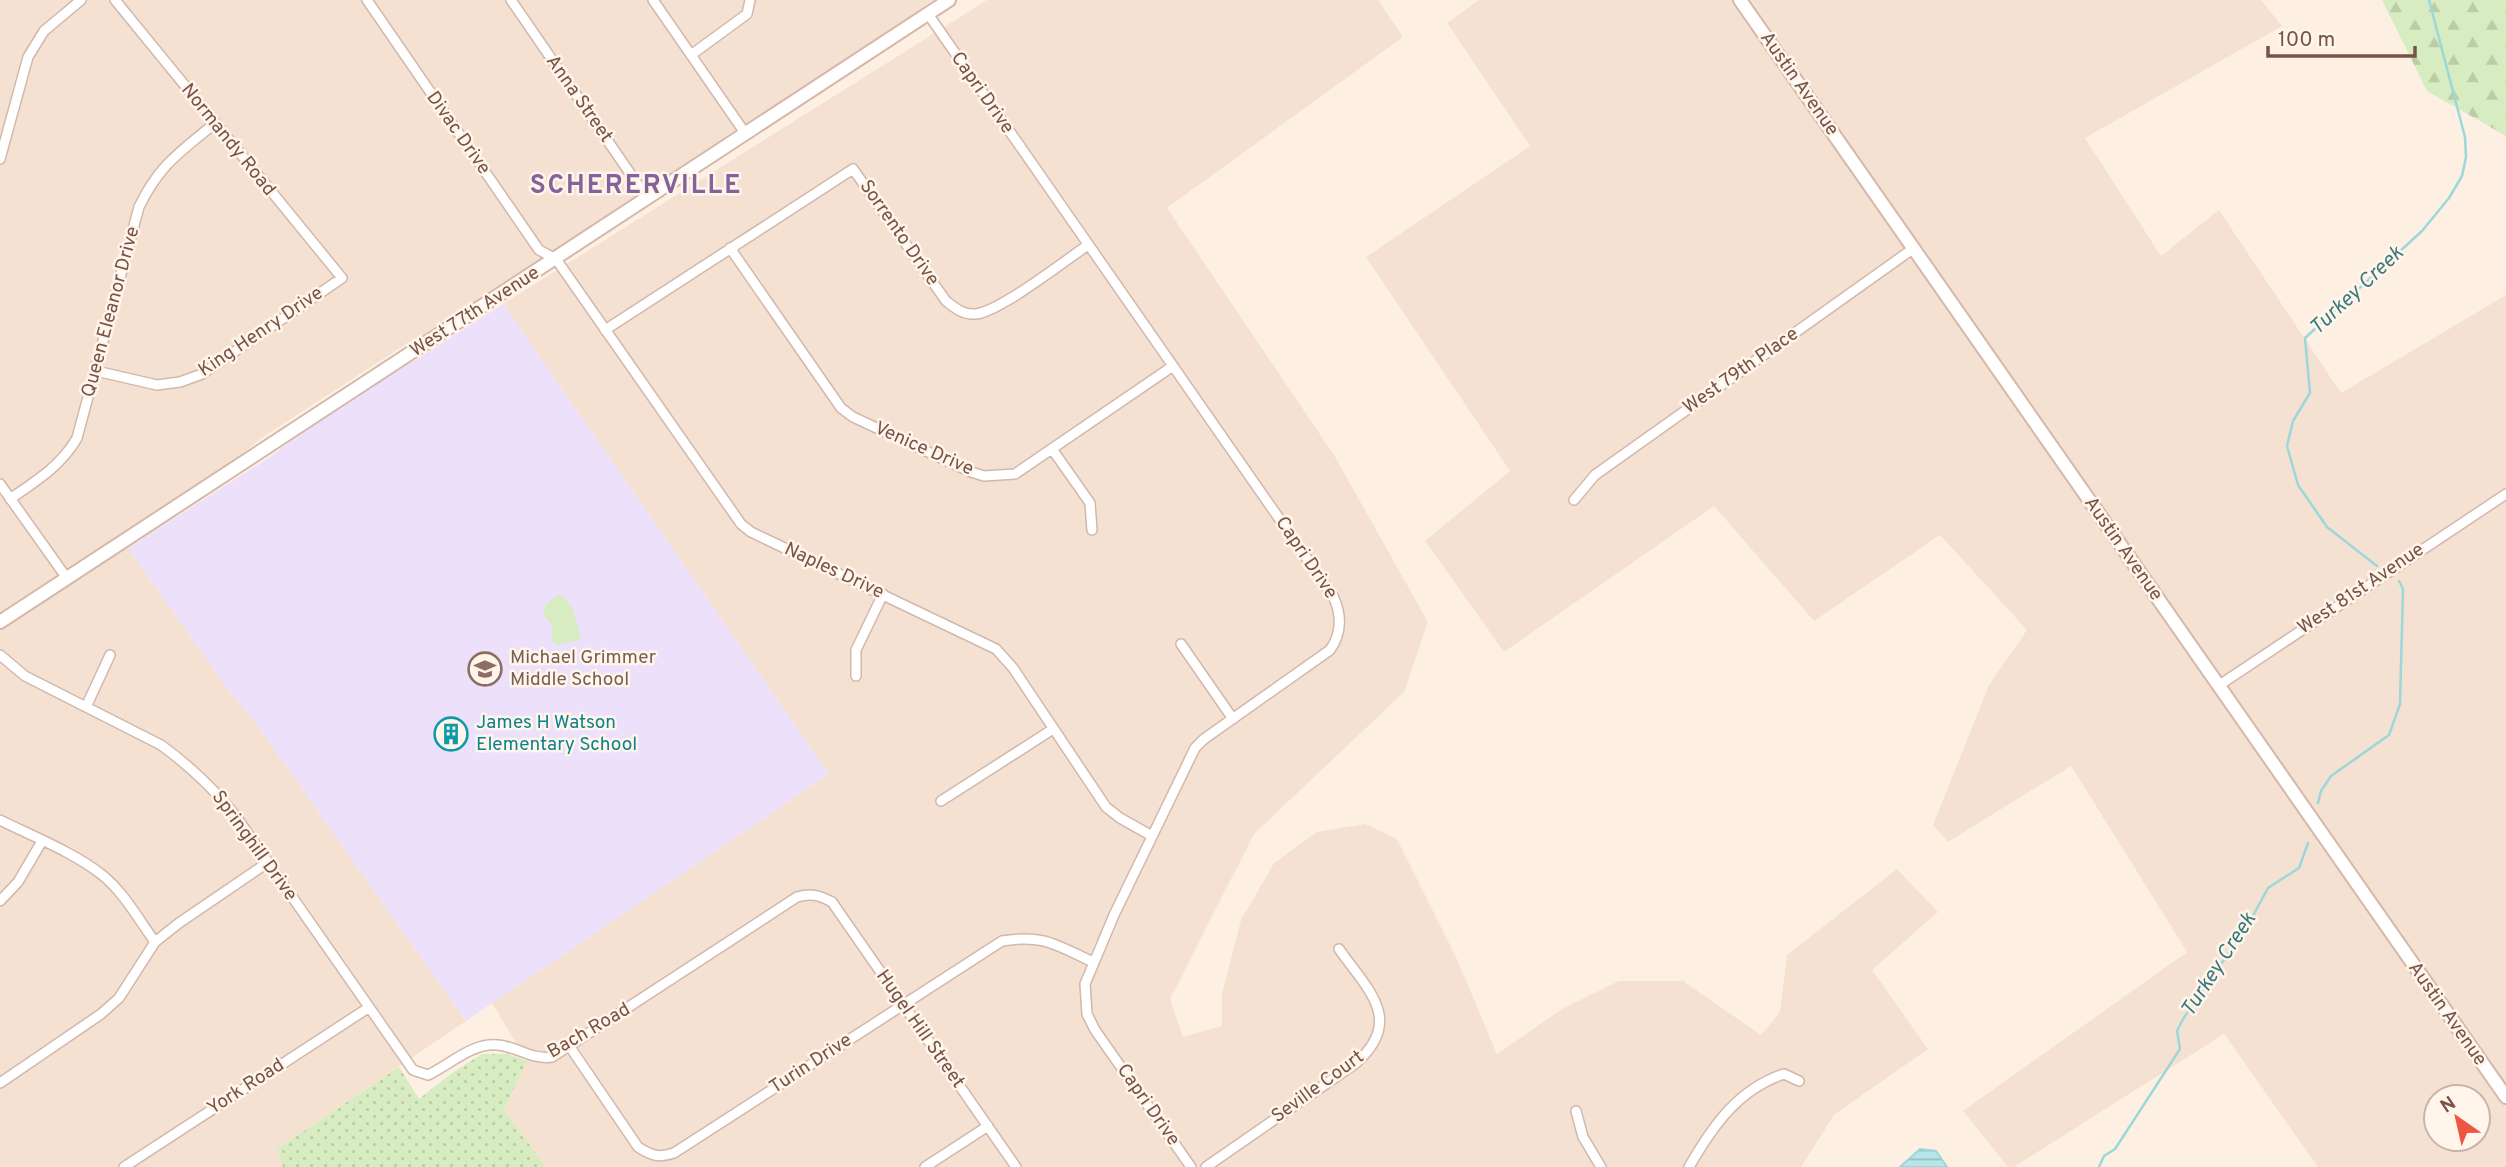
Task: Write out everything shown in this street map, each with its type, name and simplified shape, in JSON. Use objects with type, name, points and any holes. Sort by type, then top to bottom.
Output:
[{"type":"street","points":[[0,159],[27,57],[44,31],[81,0]]},
{"type":"street","name":"Normandy Road","points":[[114,0],[342,278]]},
{"type":"street","name":"Divac Drive","points":[[367,0],[539,250],[556,260]]},
{"type":"street","name":"Anna Street","points":[[510,0],[647,198]]},
{"type":"street","points":[[653,0],[745,133]]},
{"type":"street","points":[[691,55],[747,14],[750,0]]},
{"type":"street","name":"West 77th Avenue","points":[[0,622],[949,0]]},
{"type":"street","name":"Austin Avenue","points":[[1740,0],[2506,1097]]},
{"type":"street","name":"Capri Drive","points":[[928,14],[1333,596],[1338,607],[1339,631],[1330,650],[1195,748],[1085,984],[1087,1014],[1095,1030],[1191,1167]]},
{"type":"street","name":"Queen Eleanor Drive","points":[[10,499],[51,470],[68,454],[76,438],[96,371],[139,206],[163,166],[214,124]]},
{"type":"street","name":"Sorrento Drive","points":[[605,330],[853,169],[946,301],[964,313],[974,314],[996,308],[1088,245]]},
{"type":"street","name":"Venice Drive","points":[[730,248],[831,395],[853,417],[985,476],[1015,474],[1173,366]]},
{"type":"street","name":"West 79th Place","points":[[1574,500],[1595,475],[1914,248]]},
{"type":"street","name":"Naples Drive","points":[[556,260],[741,524],[751,532],[996,649],[1013,668],[1106,807],[1152,836]]},
{"type":"street","name":"King Henry Drive","points":[[96,371],[158,385],[180,382],[202,374],[342,278]]},
{"type":"street","points":[[1052,449],[1090,503],[1092,530]]},
{"type":"street","points":[[0,484],[66,577]]},
{"type":"street","name":"West 81st Avenue","points":[[2218,686],[2506,494]]},
{"type":"street","points":[[856,677],[856,650],[883,594]]},
{"type":"street","points":[[1181,643],[1233,719]]},
{"type":"street","name":"Springhill Drive","points":[[0,655],[25,676],[161,746],[215,791],[368,1008]]},
{"type":"street","points":[[86,707],[110,655]]},
{"type":"street","points":[[941,801],[1053,729]]},
{"type":"street","points":[[0,820],[103,875],[119,892],[155,942]]},
{"type":"street","points":[[0,901],[18,882],[42,841]]},
{"type":"street","points":[[0,1083],[101,1014],[119,998],[155,942],[178,923],[267,863]]},
{"type":"street","name":"Bach Road","points":[[368,1008],[413,1070],[428,1075],[477,1046],[498,1045],[539,1059],[552,1057],[797,897],[808,894],[820,896]]},
{"type":"street","name":"Hugel Hill Street","points":[[820,896],[832,902],[1016,1167]]},
{"type":"street","name":"Turin Drive","points":[[569,1047],[638,1147],[651,1156],[662,1157],[674,1153],[1002,941],[1026,937],[1045,940],[1094,962]]},
{"type":"street","name":"Seville Court","points":[[1206,1167],[1368,1053],[1381,1026],[1379,1009],[1339,949]]},
{"type":"street","name":"York Road","points":[[124,1167],[368,1008]]},
{"type":"street","points":[[1689,1167],[1714,1126],[1742,1096],[1763,1081],[1784,1074],[1799,1082]]},
{"type":"street","points":[[1576,1111],[1583,1137],[1601,1167]]},
{"type":"street","points":[[925,1167],[988,1126]]},
{"type":"shaded area","points":[[0,0],[932,0],[893,31],[429,334],[403,346],[263,437],[221,471],[0,616]]},
{"type":"shaded area","points":[[987,0],[1378,0],[1403,37],[1167,208],[1334,455],[1428,622],[1404,692],[1254,834],[1170,999],[1183,1037],[1222,1026],[1222,994],[1241,920],[1274,863],[1317,832],[1365,824],[1397,839],[1456,957],[1497,1054],[1562,1009],[1619,981],[1683,981],[1761,1035],[1780,1012],[1787,955],[1897,869],[1938,912],[1872,970],[1928,1049],[1834,1115],[1801,1167],[546,1167],[504,1110],[527,1061],[492,1003],[829,774],[503,304]]},
{"type":"shaded area","points":[[1479,0],[2261,0],[2282,26],[2085,138],[2161,256],[2219,210],[2341,393],[2506,295],[2506,1167],[2318,1167],[2224,1034],[2014,1167],[2008,1167],[1963,1111],[2187,952],[2071,766],[1948,842],[1933,825],[1989,685],[2027,630],[1940,535],[1814,621],[1714,506],[1504,652],[1425,541],[1510,471],[1366,257],[1530,146],[1447,23]]},
{"type":"shaded area","name":"Michael Grimmer Middle School","points":[[503,304],[829,774],[466,1021],[255,722],[227,688],[128,548],[273,455],[315,421]]},
{"type":"shaded area","points":[[128,548],[227,688],[255,722],[466,1021],[277,1149],[283,1167],[0,1167],[0,628],[119,551]]},
{"type":"green space","points":[[2382,0],[2506,0],[2506,136],[2427,91]]},
{"type":"green space","points":[[562,595],[572,607],[581,637],[579,640],[557,645],[552,640],[552,624],[543,615],[546,604]]},
{"type":"green space","points":[[482,1054],[507,1054],[527,1061],[504,1110],[546,1167],[283,1167],[277,1149],[399,1067],[419,1099]]},
{"type":"water","points":[[1920,1149],[1936,1151],[1947,1167],[1900,1167]]},
{"type":"waterway","name":"Turkey Creek","points":[[2377,566],[2327,527],[2298,485],[2287,446],[2293,421],[2310,393],[2305,338],[2422,231],[2449,198],[2462,176],[2466,157],[2465,137],[2429,0]]},
{"type":"waterway","name":"Turkey Creek","points":[[2318,803],[2321,791],[2331,776],[2389,735],[2400,704],[2403,589],[2399,581]]},
{"type":"waterway","name":"Turkey Creek","points":[[2099,1167],[2104,1156],[2115,1149],[2180,1049],[2177,1031],[2183,1019],[2248,925],[2268,888],[2299,868],[2308,843]]},
{"type":"place","name":"Michael Grimmer Middle School","points":[[485,669]]},
{"type":"place","name":"James H Watson Elementary School","points":[[451,734]]},
{"type":"district","name":"SCHERERVILLE","points":[[636,186]]}]
